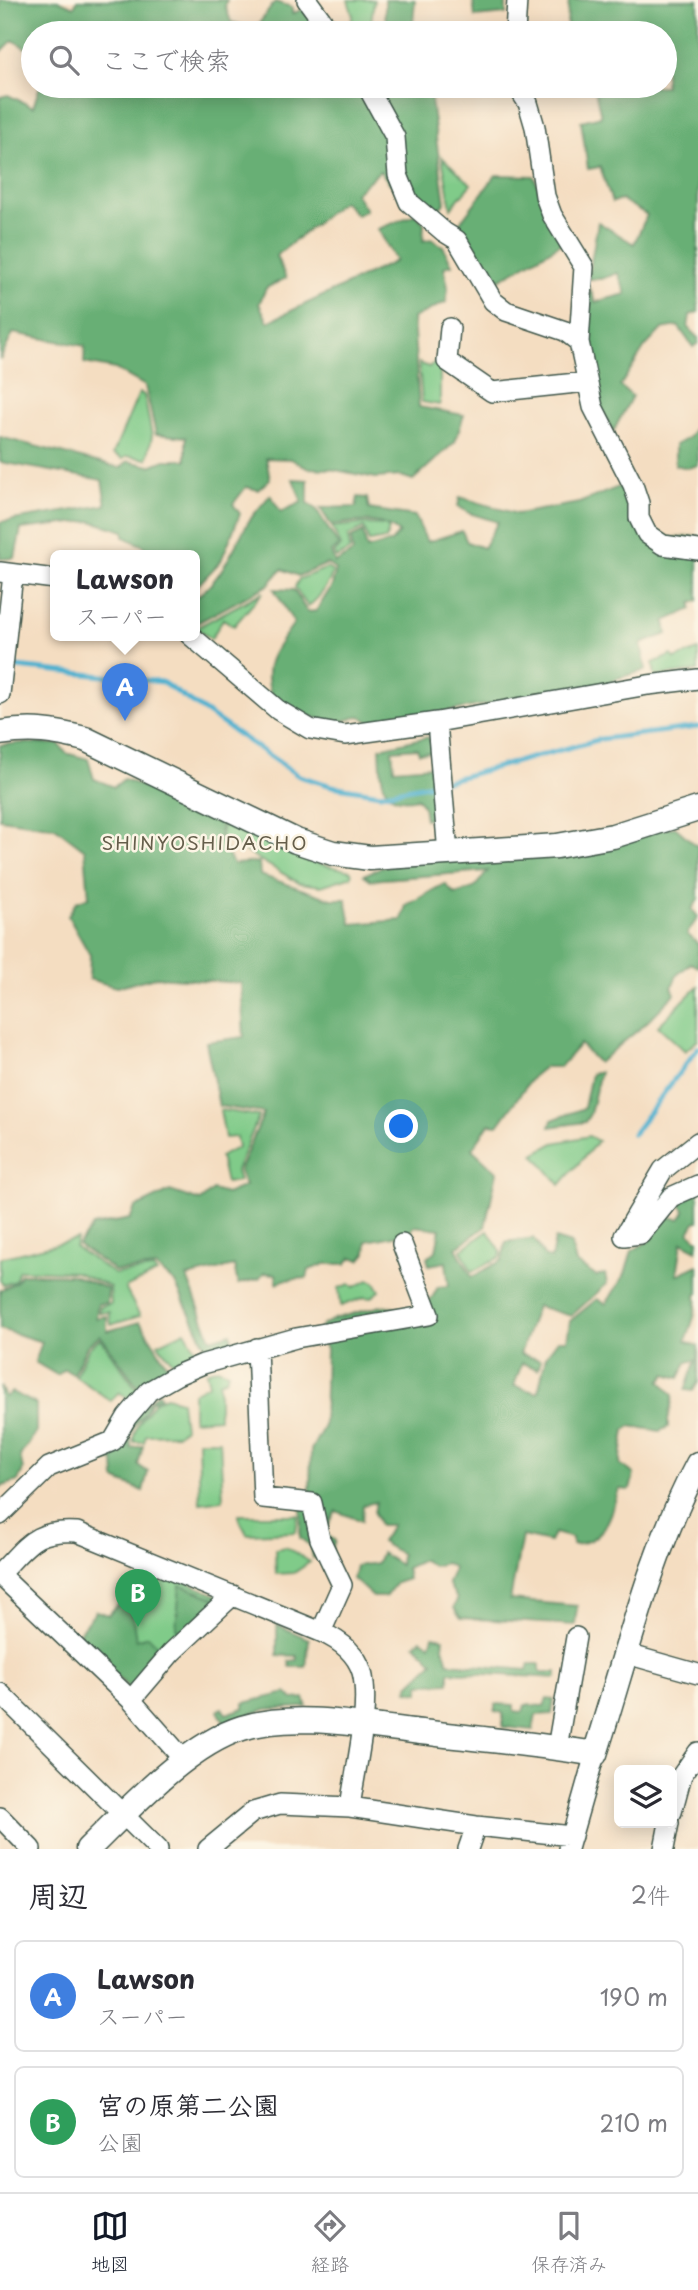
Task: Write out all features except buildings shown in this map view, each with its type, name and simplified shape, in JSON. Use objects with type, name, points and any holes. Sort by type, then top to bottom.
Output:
[{"type":"street","points":[[307,0],[322,21]]},
{"type":"street","points":[[516,21],[517,0]]},
{"type":"street","points":[[374,98],[395,137],[398,175],[409,202],[444,233],[457,240],[493,301],[506,311],[565,331],[579,342]]},
{"type":"street","points":[[524,98],[535,127],[545,196],[552,215],[584,267],[579,342],[593,407],[633,485],[639,503],[639,518],[647,534],[663,545],[698,550]]},
{"type":"street","points":[[450,328],[447,361],[492,392],[586,382]]},
{"type":"street","points":[[1,685],[7,573],[50,578]]},
{"type":"street","points":[[197,641],[278,710],[310,729],[345,735],[698,679]]},
{"type":"street","points":[[437,722],[447,854]]},
{"type":"street","points":[[0,733],[30,729],[49,730],[85,739],[296,841],[333,853],[370,858],[584,842],[698,809]]},
{"type":"street","points":[[698,1142],[663,1170],[624,1236],[641,1234],[671,1197],[698,1185]]},
{"type":"street","points":[[0,1515],[49,1467],[113,1441],[127,1417],[149,1391],[177,1375],[203,1364],[296,1338],[429,1315],[402,1244]]},
{"type":"street","points":[[257,1348],[263,1499],[312,1503],[320,1539],[342,1585],[321,1632]]},
{"type":"street","points":[[208,1849],[242,1819],[265,1807],[287,1803],[350,1807],[570,1842],[662,1544],[698,1464]]},
{"type":"street","points":[[184,1760],[131,1700],[0,1574],[27,1545],[55,1530],[77,1532],[341,1642],[362,1671],[365,1694],[350,1807]]},
{"type":"street","points":[[131,1700],[171,1653],[233,1595]]},
{"type":"street","points":[[558,1748],[576,1637]]},
{"type":"street","points":[[627,1654],[698,1674]]},
{"type":"street","points":[[0,1693],[158,1849]]},
{"type":"street","points":[[88,1849],[184,1760],[240,1728],[280,1721],[362,1725],[595,1754]]},
{"type":"street","points":[[677,1794],[682,1775],[698,1752]]},
{"type":"street","points":[[0,1817],[30,1849]]},
{"type":"street","points":[[468,1849],[475,1826]]},
{"type":"street","points":[[664,1849],[668,1828]]},
{"type":"green space","points":[[0,0],[58,0],[74,7],[77,0],[227,0],[225,6],[231,21],[21,21],[21,45],[13,40],[0,53]]},
{"type":"green space","points":[[348,0],[374,0],[371,21],[351,21],[353,16]]},
{"type":"green space","points":[[385,0],[415,0],[413,21],[387,21]]},
{"type":"green space","points":[[473,0],[506,0],[506,14],[475,17]]},
{"type":"green space","points":[[569,0],[698,0],[698,312],[690,315],[688,328],[698,338],[698,343],[693,347],[678,326],[662,329],[645,347],[620,386],[632,396],[613,432],[602,410],[583,339],[590,288],[595,302],[626,294],[618,273],[601,279],[588,279],[598,222],[634,244],[647,215],[622,200],[612,202],[600,167],[588,169],[581,121],[601,116],[597,98],[677,98],[677,21],[567,21]]},
{"type":"green space","points":[[275,2],[292,7],[292,14],[303,9],[313,21],[261,21]]},
{"type":"green space","points":[[8,95],[33,107],[36,98],[369,98],[390,137],[396,191],[380,171],[355,193],[366,210],[357,215],[343,201],[276,256],[286,278],[266,288],[259,304],[268,322],[396,261],[378,229],[416,214],[424,223],[423,241],[431,239],[443,246],[452,265],[444,267],[448,288],[446,302],[413,318],[419,407],[464,415],[455,442],[413,480],[401,476],[376,478],[330,469],[307,468],[291,459],[266,458],[270,479],[258,490],[246,487],[233,504],[240,514],[221,561],[200,583],[200,550],[146,550],[144,546],[124,537],[124,531],[91,521],[21,529],[15,558],[0,559],[0,522],[106,505],[102,480],[0,462],[0,437],[120,468],[128,461],[150,466],[165,460],[186,460],[186,437],[156,434],[145,386],[115,369],[84,363],[85,346],[13,333],[0,360],[0,97]]},
{"type":"green space","points":[[379,98],[431,98],[445,203],[435,212],[413,195]]},
{"type":"green space","points":[[442,157],[471,184],[451,208]]},
{"type":"green space","points":[[496,175],[534,176],[562,243],[494,283],[467,240],[455,229]]},
{"type":"green space","points":[[435,362],[440,366],[440,405],[422,402],[419,363],[429,367]]},
{"type":"green space","points":[[139,393],[144,395],[152,436],[147,459],[127,456],[123,459],[113,454]]},
{"type":"green space","points":[[694,429],[698,432],[698,465],[688,468],[675,465],[675,445],[689,437]]},
{"type":"green space","points":[[293,479],[308,480],[308,503],[316,509],[339,546],[331,552],[335,563],[353,552],[351,538],[363,532],[367,549],[391,542],[399,533],[375,522],[331,525],[320,508],[356,507],[358,497],[367,498],[369,509],[415,516],[427,542],[462,531],[467,542],[483,548],[498,522],[469,513],[458,506],[460,497],[517,514],[579,503],[626,484],[635,519],[670,538],[698,536],[698,601],[692,603],[692,609],[665,621],[667,634],[641,644],[646,670],[609,683],[374,724],[360,716],[333,724],[302,713],[271,695],[268,673],[272,656],[294,623],[274,589],[294,590],[307,612],[316,611],[332,586],[336,570],[327,564],[298,576],[282,569],[268,585],[200,621],[200,594],[212,583],[249,521],[270,495],[281,512],[302,502]]},
{"type":"green space","points":[[385,525],[389,529],[386,539],[369,542],[364,528],[348,536],[350,550],[336,558],[334,553],[341,546],[332,527]]},
{"type":"green space","points":[[327,568],[333,572],[329,582],[308,607],[295,587],[299,579]]},
{"type":"green space","points":[[263,592],[234,626],[223,619],[211,639],[200,631],[200,626]]},
{"type":"green space","points":[[698,650],[698,671],[655,676],[653,663],[672,655],[675,659]]},
{"type":"green space","points":[[427,737],[431,741],[433,752],[419,753],[417,748],[392,750],[394,769],[432,766],[440,816],[425,819],[423,805],[417,798],[404,800],[389,794],[382,778],[380,748]]},
{"type":"green space","points":[[59,744],[66,753],[88,759],[94,779],[114,787],[124,779],[221,819],[219,839],[233,864],[259,862],[260,875],[331,899],[346,899],[351,924],[402,920],[406,905],[445,884],[455,894],[474,888],[488,871],[371,880],[364,875],[381,867],[675,827],[698,847],[698,900],[692,909],[698,917],[687,934],[698,944],[698,967],[691,963],[677,975],[672,987],[675,994],[643,1026],[598,1063],[580,1044],[560,1067],[544,1067],[534,1075],[498,1125],[489,1124],[472,1149],[497,1172],[485,1227],[456,1248],[472,1277],[502,1260],[506,1242],[534,1238],[544,1256],[551,1259],[555,1239],[571,1244],[576,1263],[596,1276],[605,1274],[607,1284],[571,1316],[537,1306],[520,1354],[541,1360],[538,1369],[522,1363],[514,1386],[538,1393],[546,1356],[558,1340],[567,1340],[570,1321],[597,1299],[606,1304],[625,1274],[632,1251],[649,1241],[668,1217],[680,1219],[685,1212],[678,1201],[698,1191],[698,1221],[689,1232],[698,1240],[697,1250],[682,1242],[677,1275],[698,1265],[696,1307],[686,1341],[698,1346],[698,1382],[693,1391],[685,1390],[696,1360],[687,1362],[679,1378],[666,1374],[660,1381],[673,1395],[668,1427],[660,1431],[630,1426],[625,1430],[620,1464],[634,1474],[630,1490],[619,1489],[609,1518],[599,1533],[583,1543],[572,1545],[572,1538],[554,1533],[550,1542],[522,1536],[510,1600],[577,1606],[575,1625],[461,1618],[454,1608],[457,1599],[448,1583],[454,1568],[446,1563],[433,1566],[423,1560],[406,1568],[408,1579],[396,1583],[385,1597],[373,1597],[353,1579],[356,1566],[377,1563],[381,1553],[400,1565],[401,1554],[381,1542],[392,1525],[380,1525],[374,1513],[376,1502],[363,1505],[362,1521],[336,1511],[324,1533],[335,1541],[331,1553],[313,1558],[311,1546],[300,1538],[301,1508],[310,1492],[311,1450],[324,1426],[326,1349],[320,1340],[321,1326],[334,1319],[381,1306],[419,1311],[432,1298],[438,1287],[449,1286],[446,1262],[429,1265],[427,1258],[436,1251],[440,1229],[414,1226],[409,1236],[367,1241],[366,1253],[360,1260],[352,1257],[346,1264],[325,1264],[309,1270],[307,1278],[284,1280],[277,1284],[276,1274],[264,1273],[259,1279],[238,1284],[234,1266],[187,1277],[211,1339],[231,1333],[233,1345],[209,1353],[175,1283],[156,1267],[115,1271],[78,1245],[93,1226],[130,1219],[135,1208],[170,1191],[200,1201],[213,1190],[226,1194],[245,1186],[239,1171],[264,1113],[219,1106],[206,1042],[244,1037],[241,983],[156,977],[116,987],[89,979],[90,955],[68,916],[76,902],[89,897],[85,850],[55,827],[0,819],[0,745]]},
{"type":"green space","points":[[223,823],[308,861],[351,871],[352,876],[321,886],[299,883],[221,837]]},
{"type":"green space","points":[[698,986],[698,1040],[685,1051],[658,1026]]},
{"type":"green space","points":[[600,1072],[590,1114],[585,1122],[550,1127],[552,1120],[584,1108],[591,1074]]},
{"type":"green space","points":[[220,1110],[259,1116],[236,1171],[239,1181],[226,1183],[220,1157],[238,1147],[236,1137],[225,1138]]},
{"type":"green space","points":[[589,1136],[598,1141],[560,1185],[534,1154],[554,1143]]},
{"type":"green space","points":[[488,1231],[501,1252],[500,1257],[472,1272],[461,1250]]},
{"type":"green space","points":[[77,1239],[75,1247],[114,1274],[153,1269],[157,1273],[125,1288],[140,1316],[111,1325],[109,1312],[100,1313],[100,1307],[111,1304],[110,1287],[75,1272],[19,1270],[15,1281],[3,1285],[0,1280],[0,1258]]},
{"type":"green space","points":[[21,1274],[72,1275],[108,1289],[107,1303],[98,1304],[96,1318],[107,1316],[107,1331],[140,1322],[169,1368],[138,1387],[100,1335],[87,1346],[73,1374],[64,1369],[57,1375],[35,1362],[42,1342],[0,1329],[0,1290],[16,1282]]},
{"type":"green space","points":[[369,1280],[375,1282],[380,1291],[371,1298],[365,1297],[341,1306],[339,1288],[350,1284],[354,1287]]},
{"type":"green space","points":[[185,1331],[199,1355],[176,1366],[158,1344]]},
{"type":"green space","points":[[100,1338],[138,1391],[129,1399],[119,1392],[111,1401],[75,1376],[89,1348]]},
{"type":"green space","points":[[217,1368],[228,1372],[226,1379],[219,1382],[219,1418],[193,1420],[193,1393],[209,1384],[206,1372]]},
{"type":"green space","points":[[0,1386],[5,1397],[12,1392],[36,1404],[36,1432],[20,1456],[23,1470],[18,1481],[0,1487]]},
{"type":"green space","points":[[159,1392],[161,1397],[151,1401],[134,1425],[130,1436],[131,1448],[143,1446],[138,1465],[148,1472],[143,1491],[115,1479],[114,1460],[76,1465]]},
{"type":"green space","points":[[166,1397],[181,1401],[184,1429],[177,1434],[146,1435],[144,1442],[134,1442],[135,1431],[144,1416],[155,1401]]},
{"type":"green space","points":[[198,1440],[220,1440],[223,1500],[200,1503]]},
{"type":"green space","points":[[239,1515],[298,1515],[296,1532],[247,1534]]},
{"type":"green space","points":[[286,1547],[310,1562],[294,1573],[276,1574],[275,1549]]},
{"type":"green space","points":[[152,1568],[223,1598],[131,1690],[96,1611],[108,1615]]},
{"type":"green space","points":[[180,1585],[217,1599],[182,1633],[176,1628]]},
{"type":"green space","points":[[137,1587],[150,1589],[150,1607],[132,1613],[136,1640],[148,1636],[164,1652],[131,1690],[78,1639],[80,1631],[96,1611],[108,1615]]},
{"type":"green space","points":[[277,1625],[309,1639],[306,1667],[290,1667],[289,1661],[297,1660],[297,1656],[277,1655]]},
{"type":"green space","points":[[433,1636],[444,1638],[443,1647],[448,1663],[527,1670],[529,1664],[540,1664],[540,1672],[557,1672],[557,1678],[449,1672],[449,1683],[420,1684],[419,1693],[408,1691],[409,1685],[433,1662],[415,1644],[421,1639],[430,1645]]},
{"type":"green space","points":[[286,1693],[293,1699],[304,1698],[307,1707],[267,1709],[224,1722],[218,1711],[222,1708],[226,1714],[244,1708],[244,1703]]},
{"type":"green space","points":[[547,1699],[554,1700],[552,1714],[536,1715],[533,1730],[503,1727],[503,1713],[495,1711],[495,1704],[514,1705],[514,1711],[523,1712],[525,1705],[544,1706]]},
{"type":"waterway","points":[[7,666],[162,682],[299,776],[332,786],[380,794],[437,783]]},
{"type":"waterway","points":[[446,781],[601,739],[698,727]]},
{"type":"waterway","points":[[633,1134],[698,1048]]},
{"type":"place","name":"Lawson","points":[[125,721]]},
{"type":"place","name":"宮の原第二公園","points":[[138,1627]]},
{"type":"district","name":"SHINYOSHIDACHO","points":[[205,843]]}]
